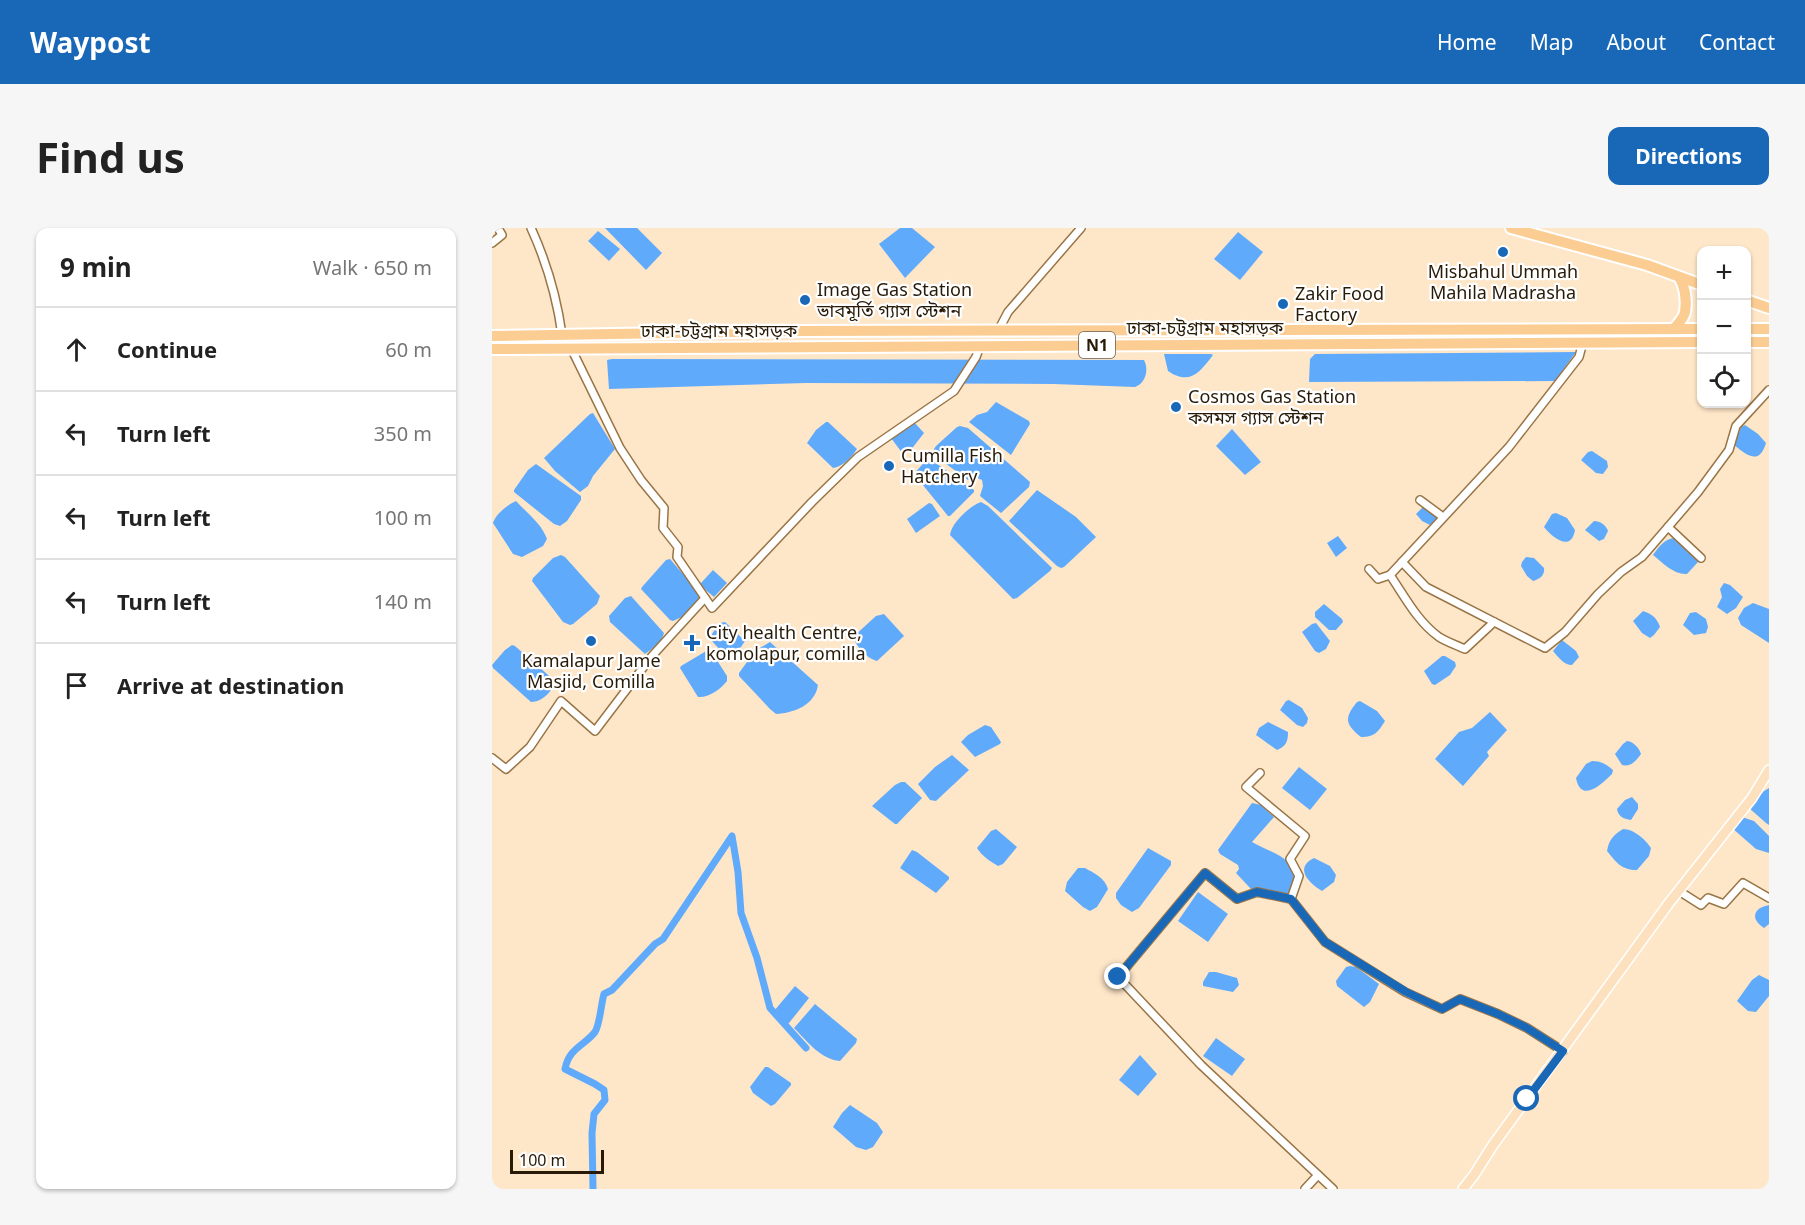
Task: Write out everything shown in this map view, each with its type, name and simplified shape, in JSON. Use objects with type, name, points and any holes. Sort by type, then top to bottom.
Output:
[{"type":"highway","points":[[1510,228],[1647,265],[1697,284]]},
{"type":"highway","points":[[1674,329],[1685,311],[1684,287],[1679,277]]},
{"type":"highway","points":[[1751,302],[1769,308]]},
{"type":"highway","name":"ঢাকা-চট্টগ্রাম মহাসড়ক","points":[[492,336],[801,331],[1697,329]]},
{"type":"highway","points":[[1751,329],[1769,329]]},
{"type":"highway","name":"ঢাকা-চট্টগ্রাম মহাসড়ক","points":[[492,349],[1697,342]]},
{"type":"highway","points":[[1751,342],[1769,342]]},
{"type":"main road","points":[[1463,1189],[1679,891],[1752,798],[1769,770]]},
{"type":"street","points":[[492,243],[502,235],[498,228]]},
{"type":"street","points":[[531,228],[543,254],[557,302],[562,335]]},
{"type":"street","points":[[998,331],[1008,312],[1081,228]]},
{"type":"street","points":[[1369,569],[1378,579],[1390,574],[1402,562],[1509,447],[1579,357],[1583,342]]},
{"type":"street","points":[[571,348],[620,448],[641,480],[664,508],[663,528],[678,547],[677,556],[712,608],[858,457],[954,391],[976,357],[980,346]]},
{"type":"street","points":[[1402,562],[1426,587],[1545,648],[1565,632],[1598,594],[1621,572],[1642,557],[1698,492],[1729,450],[1736,426],[1769,390]]},
{"type":"street","points":[[1420,500],[1443,518]]},
{"type":"street","points":[[1668,527],[1701,558]]},
{"type":"street","points":[[1390,574],[1406,602],[1424,625],[1447,642],[1465,649],[1494,622]]},
{"type":"street","points":[[492,758],[506,770],[530,747],[561,701],[595,730],[652,656],[705,598]]},
{"type":"street","points":[[1260,774],[1246,787],[1305,836],[1290,859],[1299,876],[1291,899]]},
{"type":"street","points":[[1333,1189],[1201,1065],[1118,977],[1205,873],[1237,899],[1257,892],[1291,899],[1325,942],[1406,992],[1442,1009],[1460,999],[1527,1028],[1563,1051]]},
{"type":"street","points":[[1679,891],[1701,905],[1708,898],[1724,904],[1743,883],[1769,898]]},
{"type":"street","points":[[1305,1189],[1318,1175]]},
{"type":"water","points":[[605,228],[637,228],[662,253],[646,270]]},
{"type":"water","points":[[900,228],[912,228],[935,247],[905,278],[879,244]]},
{"type":"water","points":[[598,231],[620,249],[609,261],[588,241]]},
{"type":"water","points":[[1238,232],[1263,252],[1240,280],[1214,259]]},
{"type":"water","points":[[1576,352],[1555,381],[1309,382],[1310,359],[1315,354]]},
{"type":"water","points":[[1164,354],[1213,355],[1194,375],[1182,377],[1168,371]]},
{"type":"water","points":[[607,360],[1144,360],[1146,371],[1142,382],[1135,387],[1054,384],[806,383],[609,389]]},
{"type":"water","points":[[996,402],[1029,421],[1030,424],[1011,455],[969,422],[977,415],[987,412]]},
{"type":"water","points":[[593,413],[615,449],[593,476],[588,486],[580,492],[555,471],[544,458]]},
{"type":"water","points":[[913,421],[924,433],[910,451],[903,454],[891,438]]},
{"type":"water","points":[[826,422],[857,449],[840,466],[833,468],[807,443],[816,430]]},
{"type":"water","points":[[1745,425],[1766,443],[1760,454],[1756,456],[1748,455],[1734,445],[1741,427]]},
{"type":"water","points":[[960,426],[968,428],[1030,482],[1029,487],[1001,513],[980,496],[982,480],[977,478],[968,480],[938,458],[934,449],[936,446]]},
{"type":"water","points":[[1232,429],[1261,462],[1245,475],[1216,446]]},
{"type":"water","points":[[1592,451],[1607,461],[1608,467],[1603,474],[1596,473],[1581,460]]},
{"type":"water","points":[[927,459],[974,490],[950,516],[914,474]]},
{"type":"water","points":[[536,464],[581,496],[581,500],[567,521],[560,526],[554,524],[514,492],[528,470]]},
{"type":"water","points":[[1037,490],[1076,517],[1096,537],[1061,568],[1009,521]]},
{"type":"water","points":[[516,501],[538,523],[547,539],[543,546],[522,557],[513,554],[493,523],[502,510]]},
{"type":"water","points":[[981,502],[988,506],[1052,568],[1017,598],[1013,599],[950,535],[954,525],[962,516]]},
{"type":"water","points":[[929,503],[940,516],[916,533],[907,519]]},
{"type":"water","points":[[1424,506],[1438,517],[1430,525],[1416,514]]},
{"type":"water","points":[[1556,513],[1567,518],[1575,530],[1570,541],[1561,541],[1544,527],[1552,514]]},
{"type":"water","points":[[1594,521],[1602,524],[1608,531],[1604,539],[1599,541],[1585,530]]},
{"type":"water","points":[[1338,536],[1347,548],[1336,557],[1327,543]]},
{"type":"water","points":[[1674,538],[1697,558],[1698,562],[1687,574],[1673,571],[1653,555],[1660,546]]},
{"type":"water","points":[[561,555],[600,596],[597,604],[570,625],[563,622],[532,581],[553,558]]},
{"type":"water","points":[[1526,557],[1534,558],[1544,568],[1543,575],[1538,579],[1533,581],[1521,566]]},
{"type":"water","points":[[670,559],[696,589],[700,597],[684,616],[673,621],[641,589],[666,560]]},
{"type":"water","points":[[713,570],[727,583],[714,597],[701,586]]},
{"type":"water","points":[[1724,583],[1730,585],[1743,597],[1736,608],[1727,614],[1717,607],[1722,597],[1720,589]]},
{"type":"water","points":[[631,596],[664,633],[654,648],[645,654],[610,622],[609,616],[625,598]]},
{"type":"water","points":[[1753,603],[1769,609],[1769,643],[1741,625],[1738,618],[1744,608]]},
{"type":"water","points":[[1324,604],[1342,619],[1343,622],[1336,630],[1329,630],[1315,617],[1315,612]]},
{"type":"water","points":[[1643,611],[1654,617],[1660,627],[1650,638],[1642,633],[1633,621]]},
{"type":"water","points":[[1696,612],[1706,619],[1708,627],[1706,633],[1694,635],[1683,625],[1690,613]]},
{"type":"water","points":[[884,614],[904,636],[877,661],[862,652],[853,637],[876,616]]},
{"type":"water","points":[[725,622],[745,641],[741,647],[728,655],[724,654],[709,638],[720,623]]},
{"type":"water","points":[[1316,623],[1330,641],[1326,649],[1319,653],[1315,651],[1302,632]]},
{"type":"water","points":[[1562,640],[1576,651],[1579,657],[1572,665],[1564,662],[1553,651]]},
{"type":"water","points":[[770,642],[818,685],[813,698],[803,707],[776,714],[739,676],[755,651]]},
{"type":"water","points":[[512,645],[555,681],[543,698],[531,702],[493,668],[492,665]]},
{"type":"water","points":[[708,650],[711,651],[727,676],[727,681],[714,692],[698,697],[680,668]]},
{"type":"water","points":[[1442,656],[1455,662],[1456,666],[1450,675],[1435,685],[1424,671]]},
{"type":"water","points":[[1289,700],[1302,708],[1308,718],[1303,727],[1297,725],[1280,710]]},
{"type":"water","points":[[1360,701],[1377,711],[1385,721],[1378,731],[1370,736],[1361,737],[1348,721],[1350,712]]},
{"type":"water","points":[[1490,712],[1507,730],[1487,752],[1489,756],[1463,786],[1435,759],[1459,732],[1472,728]]},
{"type":"water","points":[[1268,722],[1288,732],[1286,743],[1277,750],[1256,735],[1259,728]]},
{"type":"water","points":[[985,725],[991,727],[1001,742],[975,757],[961,742]]},
{"type":"water","points":[[1627,741],[1636,746],[1641,754],[1631,764],[1622,765],[1615,754]]},
{"type":"water","points":[[952,755],[969,770],[936,801],[930,800],[918,784],[935,767]]},
{"type":"water","points":[[1592,761],[1606,765],[1613,770],[1612,774],[1598,787],[1587,791],[1582,790],[1576,778],[1586,764]]},
{"type":"water","points":[[1299,767],[1327,789],[1310,810],[1282,788]]},
{"type":"water","points":[[901,782],[905,782],[922,798],[895,824],[872,806]]},
{"type":"water","points":[[1769,788],[1769,825],[1749,808]]},
{"type":"water","points":[[1632,797],[1638,804],[1638,809],[1631,820],[1621,817],[1617,809],[1625,800]]},
{"type":"water","points":[[1252,803],[1261,805],[1274,817],[1252,842],[1279,855],[1291,865],[1295,877],[1288,896],[1251,889],[1236,873],[1239,869],[1238,865],[1220,854],[1218,850]]},
{"type":"water","points":[[1742,817],[1754,821],[1769,836],[1769,853],[1756,849],[1732,828]]},
{"type":"water","points":[[996,829],[1017,847],[1003,864],[998,866],[977,848],[991,831]]},
{"type":"water","points":[[1623,829],[1639,836],[1651,848],[1649,856],[1637,870],[1623,867],[1607,851],[1612,838]]},
{"type":"water","points":[[1148,848],[1171,861],[1171,865],[1139,908],[1132,912],[1121,905],[1116,898],[1116,893]]},
{"type":"water","points":[[912,850],[949,877],[936,893],[900,868]]},
{"type":"water","points":[[1314,858],[1330,866],[1336,875],[1334,882],[1322,891],[1309,880],[1304,871],[1308,862]]},
{"type":"water","points":[[1078,868],[1085,868],[1099,876],[1108,889],[1097,907],[1090,911],[1065,891],[1067,882]]},
{"type":"water","points":[[1198,892],[1228,914],[1208,942],[1178,921]]},
{"type":"water","points":[[1769,905],[1769,924],[1764,928],[1755,918],[1755,914],[1764,906]]},
{"type":"water","points":[[1346,967],[1356,967],[1379,984],[1370,1002],[1364,1007],[1337,986],[1336,981]]},
{"type":"water","points":[[1209,972],[1237,978],[1239,985],[1233,992],[1203,986]]},
{"type":"water","points":[[1759,975],[1769,980],[1769,996],[1756,1012],[1748,1011],[1737,1001],[1752,980]]},
{"type":"water","points":[[795,986],[809,998],[787,1023],[774,1011]]},
{"type":"water","points":[[815,1004],[857,1039],[840,1061],[820,1053],[794,1028]]},
{"type":"water","points":[[1216,1038],[1245,1059],[1232,1076],[1203,1056]]},
{"type":"water","points":[[1140,1055],[1157,1074],[1138,1096],[1119,1080]]},
{"type":"water","points":[[765,1067],[791,1083],[771,1106],[753,1093],[750,1087]]},
{"type":"water","points":[[850,1105],[877,1123],[883,1132],[873,1147],[866,1150],[856,1147],[833,1127]]},
{"type":"waterway","points":[[593,1189],[594,1114],[605,1100],[604,1090],[565,1069],[567,1062],[573,1052],[595,1032],[604,994],[612,990],[655,944],[663,939],[732,836],[741,913],[757,958],[770,1008],[806,1048]]},
{"type":"place","name":"Misbahul Ummah Mahila Madrasha","points":[[1503,252]]},
{"type":"place","name":"Image Gas Station ভাবমূর্তি গ্যাস স্টেশন","points":[[805,300]]},
{"type":"place","name":"Zakir Food Factory","points":[[1283,304]]},
{"type":"place","name":"Cosmos Gas Station কসমস গ্যাস স্টেশন","points":[[1176,407]]},
{"type":"place","name":"Cumilla Fish Hatchery","points":[[889,466]]},
{"type":"place","name":"Kamalapur Jame Masjid, Comilla","points":[[591,641]]},
{"type":"place","name":"City health Centre, komolapur, comilla","points":[[692,643]]},
{"type":"route","points":[[1118,977],[1205,873],[1237,899],[1257,892],[1291,899],[1325,942],[1406,992],[1442,1009],[1460,999],[1527,1028],[1563,1051],[1527,1099]]}]
